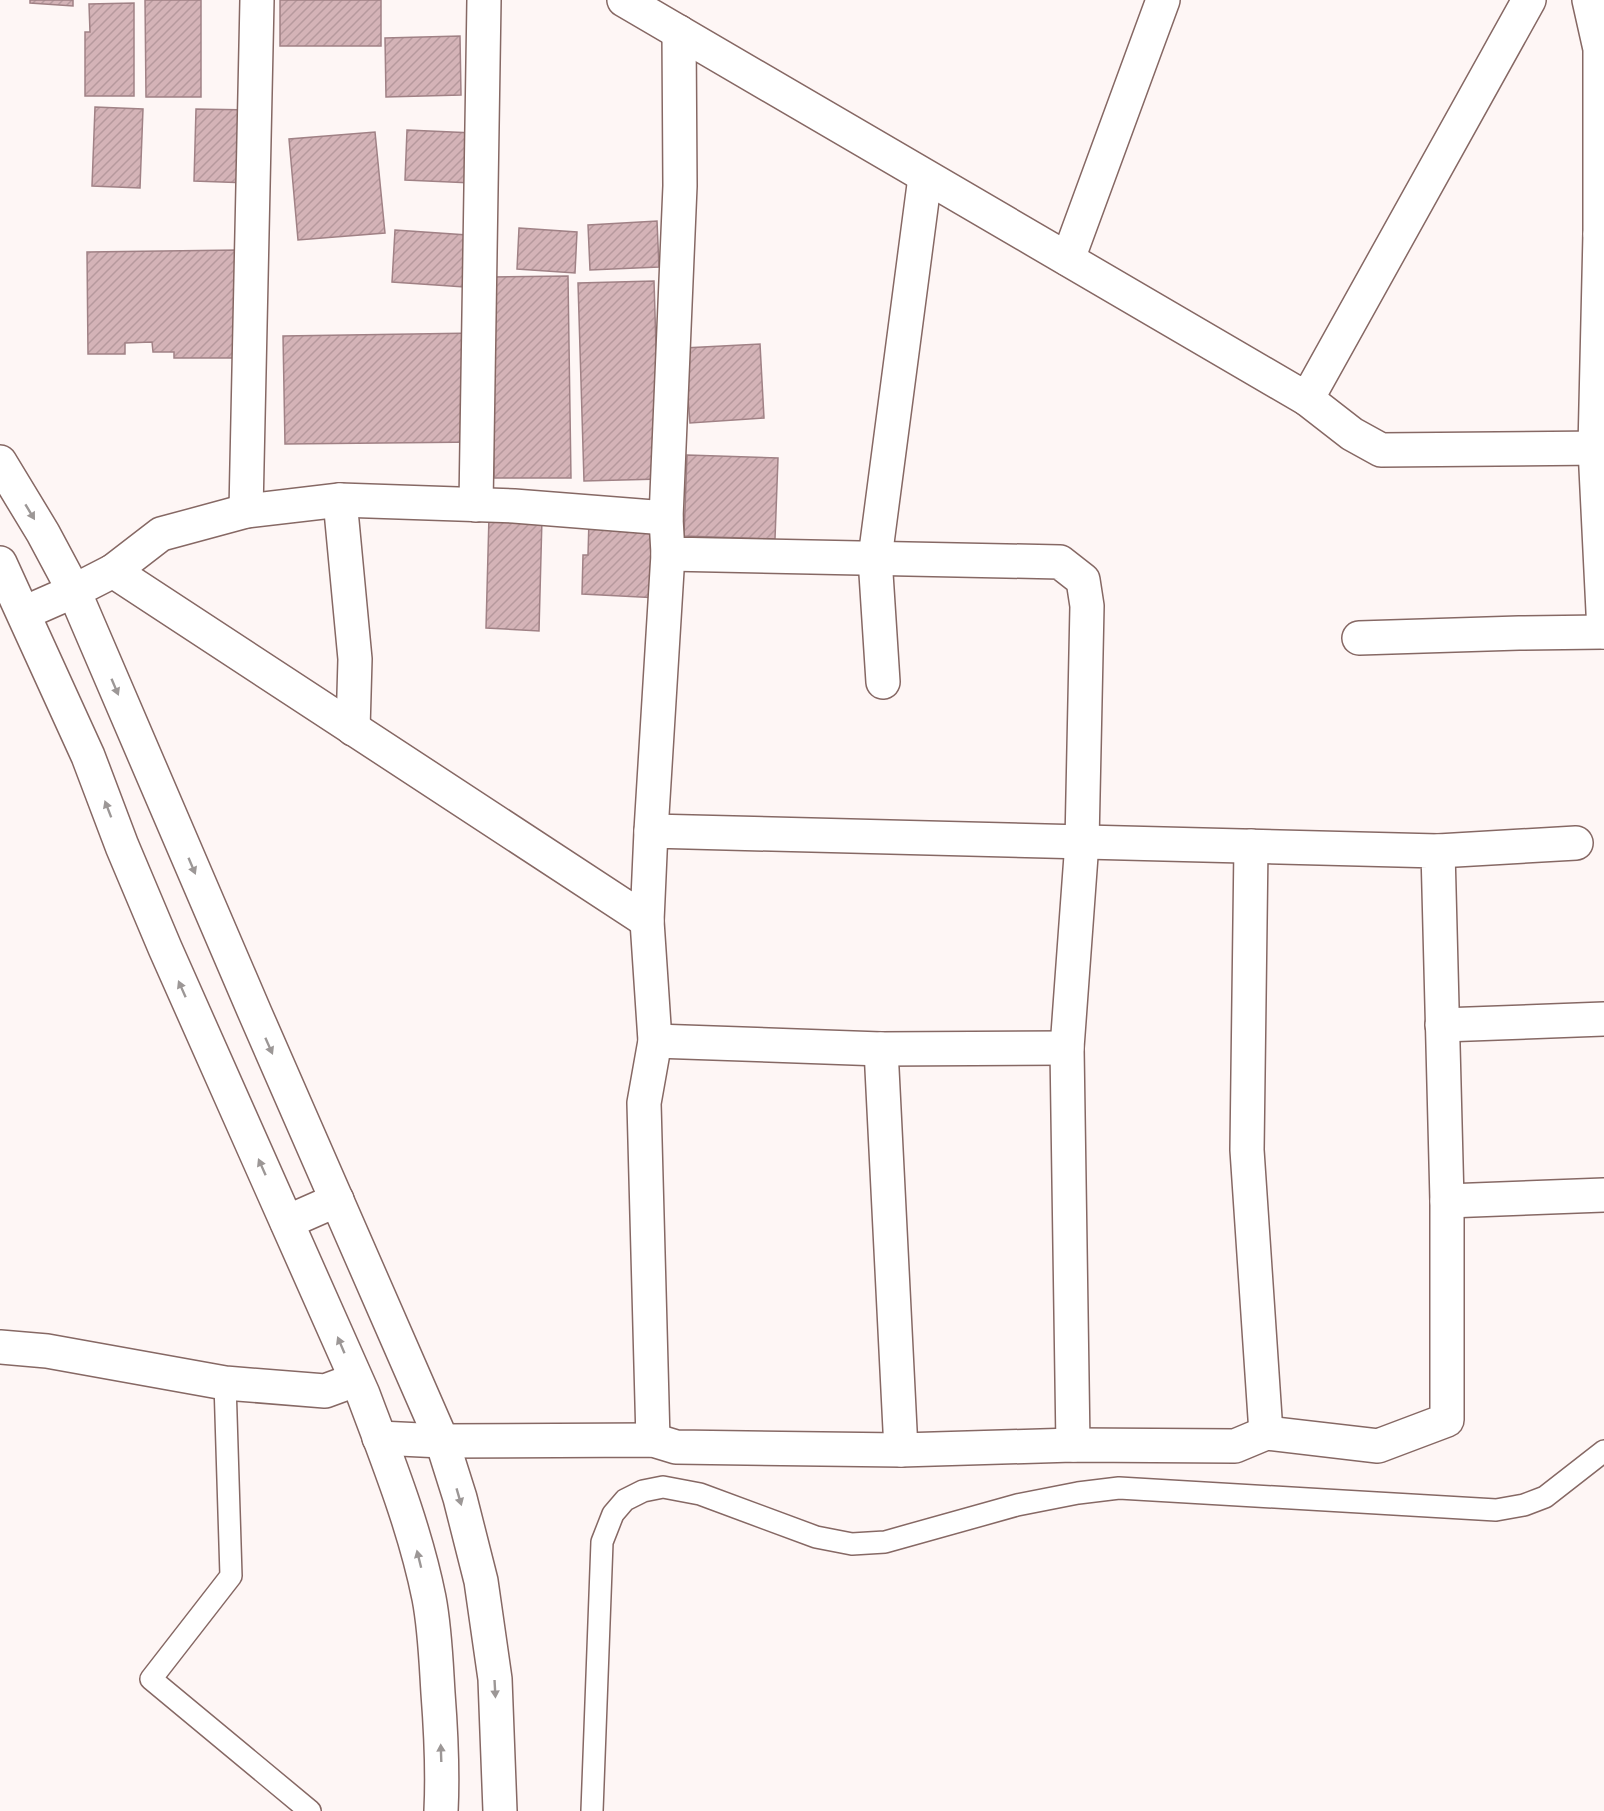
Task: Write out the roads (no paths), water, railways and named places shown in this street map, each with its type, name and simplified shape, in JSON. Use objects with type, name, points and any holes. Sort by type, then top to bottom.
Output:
[{"type":"street","points":[[246,512],[256,0]]},
{"type":"street","points":[[476,505],[484,0]]},
{"type":"street","points":[[624,0],[1307,399],[1352,434],[1381,450],[1600,448]]},
{"type":"street","points":[[1068,260],[1163,0]]},
{"type":"street","points":[[1307,399],[1529,0]]},
{"type":"street","points":[[1359,638],[1604,632],[1600,448],[1602,49],[1589,0]]},
{"type":"street","points":[[653,1440],[644,1103],[655,1041],[646,921],[668,554],[666,518],[679,197],[679,32]]},
{"type":"street","points":[[883,682],[875,558],[925,177]]},
{"type":"street","points":[[0,462],[43,532],[74,591],[442,1442],[460,1498],[481,1581],[495,1679],[500,1811]]},
{"type":"street","points":[[340,501],[355,659],[353,729]]},
{"type":"street","points":[[24,613],[113,571],[161,534],[246,512],[340,501],[514,506],[666,518]]},
{"type":"street","points":[[668,554],[1060,562],[1083,580],[1087,606],[1082,842],[1067,1048],[1073,1445]]},
{"type":"street","points":[[0,563],[88,756],[169,959],[355,1380],[379,1438],[413,1533],[429,1599],[437,1664],[442,1778],[441,1811]]},
{"type":"street","points":[[113,571],[646,921]]},
{"type":"street","points":[[651,831],[1438,851],[1576,843]]},
{"type":"street","points":[[1251,846],[1247,1149],[1266,1433]]},
{"type":"street","points":[[379,1438],[442,1442],[653,1440],[676,1447],[901,1449],[1073,1445],[1235,1446],[1266,1433],[1378,1446],[1447,1420],[1447,1201],[1438,851]]},
{"type":"street","points":[[1442,1025],[1604,1018]]},
{"type":"street","points":[[655,1041],[881,1049],[1067,1048]]},
{"type":"street","points":[[881,1049],[901,1449]]},
{"type":"street","points":[[1447,1201],[1604,1196]]},
{"type":"street","points":[[286,1222],[337,1200]]},
{"type":"street","points":[[0,1347],[47,1351],[225,1383],[325,1391],[355,1380]]},
{"type":"lane","points":[[225,1383],[231,1576],[151,1679],[310,1811]]},
{"type":"lane","points":[[592,1811],[602,1542],[613,1514],[625,1500],[643,1491],[663,1487],[700,1494],[816,1537],[852,1544],[885,1542],[1017,1505],[1078,1493],[1119,1488],[1496,1510],[1524,1505],[1545,1497],[1604,1451]]}]
